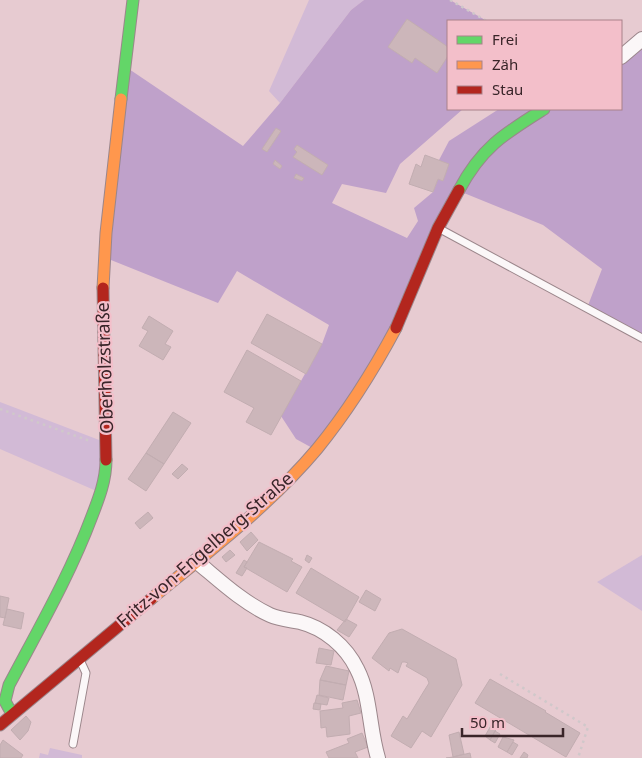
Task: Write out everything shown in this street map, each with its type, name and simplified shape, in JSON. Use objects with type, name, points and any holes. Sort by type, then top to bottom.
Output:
[{"type":"street","name":"Oberholzstraße","points":[[12,714],[5,701],[9,685],[66,575],[101,493],[106,473],[107,450],[102,304],[106,234],[133,0]]},
{"type":"street","points":[[622,56],[642,40]]},
{"type":"street","name":"Fritz-von-Engelberg-Straße","points":[[0,725],[196,561],[278,489],[316,450],[343,416],[373,371],[397,325],[438,228],[472,166],[503,135],[542,110]]},
{"type":"street","points":[[196,561],[237,596],[270,615],[309,625],[327,634],[349,654],[365,690],[378,758]]},
{"type":"lane","points":[[438,228],[642,338]]},
{"type":"lane","points":[[72,744],[86,674],[79,659]]},
{"type":"path","points":[[450,0],[485,20]]},
{"type":"path","points":[[0,409],[93,442],[107,450]]},
{"type":"path","points":[[500,674],[588,727],[578,758]]},
{"type":"shaded area","points":[[309,0],[364,0],[351,10],[280,103],[269,91]]},
{"type":"shaded area","points":[[364,0],[450,0],[485,20],[447,20],[447,110],[462,110],[400,164],[386,193],[342,184],[332,203],[407,238],[418,221],[414,208],[433,192],[438,179],[443,181],[439,160],[449,141],[497,110],[622,110],[622,56],[642,39],[642,338],[587,308],[602,269],[543,225],[459,191],[373,371],[316,450],[296,439],[281,416],[322,344],[329,325],[237,271],[218,303],[106,258],[126,67],[243,146],[280,103],[351,10]]},
{"type":"shaded area","points":[[0,402],[107,443],[101,493],[0,449]]},
{"type":"shaded area","points":[[642,555],[642,611],[597,582]]},
{"type":"shaded area","points":[[50,748],[82,755],[82,758],[39,758],[40,753],[48,755]]},
{"type":"building","points":[[407,19],[447,46],[447,58],[437,73],[415,58],[412,63],[388,47]]},
{"type":"building","points":[[276,128],[281,131],[267,152],[262,149]]},
{"type":"building","points":[[297,145],[328,165],[322,175],[293,157],[297,152],[294,149]]},
{"type":"building","points":[[425,155],[449,164],[443,181],[438,179],[433,192],[409,184],[416,164],[421,167]]},
{"type":"building","points":[[275,160],[282,166],[280,169],[273,164]]},
{"type":"building","points":[[296,174],[304,178],[302,181],[294,178]]},
{"type":"building","points":[[267,314],[322,344],[306,374],[251,343]]},
{"type":"building","points":[[149,316],[173,331],[165,344],[171,347],[163,360],[139,346],[148,331],[142,328]]},
{"type":"building","points":[[247,350],[301,381],[271,435],[246,422],[254,408],[224,392]]},
{"type":"building","points":[[173,412],[191,423],[164,464],[146,453]]},
{"type":"building","points":[[146,453],[164,464],[146,491],[128,479]]},
{"type":"building","points":[[182,464],[188,469],[178,479],[172,474]]},
{"type":"building","points":[[148,512],[153,518],[140,529],[135,523]]},
{"type":"building","points":[[251,532],[258,540],[247,551],[240,542]]},
{"type":"building","points":[[259,542],[293,559],[291,561],[302,567],[287,592],[244,567]]},
{"type":"building","points":[[230,550],[235,555],[226,562],[222,557]]},
{"type":"building","points":[[307,555],[312,558],[309,563],[305,560]]},
{"type":"building","points":[[244,560],[247,562],[244,567],[247,568],[242,576],[236,573]]},
{"type":"building","points":[[311,568],[359,597],[345,622],[296,593]]},
{"type":"building","points":[[366,590],[381,599],[375,611],[359,602]]},
{"type":"building","points":[[0,596],[9,598],[5,618],[0,617]]},
{"type":"building","points":[[7,609],[24,613],[21,629],[3,625]]},
{"type":"building","points":[[346,619],[357,625],[349,637],[337,630]]},
{"type":"building","points":[[402,629],[456,659],[462,685],[431,737],[422,731],[411,748],[391,736],[403,716],[407,719],[429,683],[427,678],[406,666],[408,663],[402,662],[398,673],[390,668],[389,671],[372,658],[389,633]]},
{"type":"building","points":[[319,648],[334,651],[331,665],[316,663]]},
{"type":"building","points":[[326,666],[349,671],[346,685],[320,680]]},
{"type":"building","points":[[490,679],[580,733],[566,757],[475,703]]},
{"type":"building","points":[[320,680],[346,685],[343,700],[319,695]]},
{"type":"building","points":[[317,695],[329,698],[327,705],[315,703]]},
{"type":"building","points":[[357,700],[361,713],[349,716],[350,734],[327,737],[326,727],[321,728],[320,711],[343,708],[342,703]]},
{"type":"building","points":[[314,703],[321,704],[320,710],[313,709]]},
{"type":"building","points":[[26,716],[31,722],[28,731],[20,740],[11,730]]},
{"type":"building","points":[[493,722],[498,726],[490,740],[485,736]]},
{"type":"building","points":[[495,731],[500,734],[495,743],[490,740]]},
{"type":"building","points":[[459,732],[464,754],[453,757],[449,735]]},
{"type":"building","points":[[362,733],[368,747],[355,752],[358,758],[329,758],[326,752],[349,743],[347,739]]},
{"type":"building","points":[[503,737],[514,740],[507,752],[498,747]]},
{"type":"building","points":[[3,740],[23,755],[21,758],[0,758],[0,745]]},
{"type":"building","points":[[513,742],[518,745],[512,755],[507,752]]},
{"type":"building","points":[[524,752],[528,755],[527,758],[520,758]]},
{"type":"building","points":[[470,753],[471,758],[446,758],[453,757]]},
{"type":"traffic: fast","points":[[121,99],[133,0]]},
{"type":"traffic: fast","points":[[459,190],[485,152],[506,134],[542,110]]},
{"type":"traffic: fast","points":[[12,714],[5,701],[9,685],[74,560],[102,489],[106,460]]},
{"type":"traffic: slow","points":[[103,288],[106,233],[121,99]]},
{"type":"traffic: slow","points":[[151,599],[237,528],[279,490],[317,449],[350,405],[396,328]]},
{"type":"traffic: jam","points":[[396,328],[438,228],[459,190]]},
{"type":"traffic: jam","points":[[103,288],[106,460]]},
{"type":"traffic: jam","points":[[0,725],[151,599]]}]
